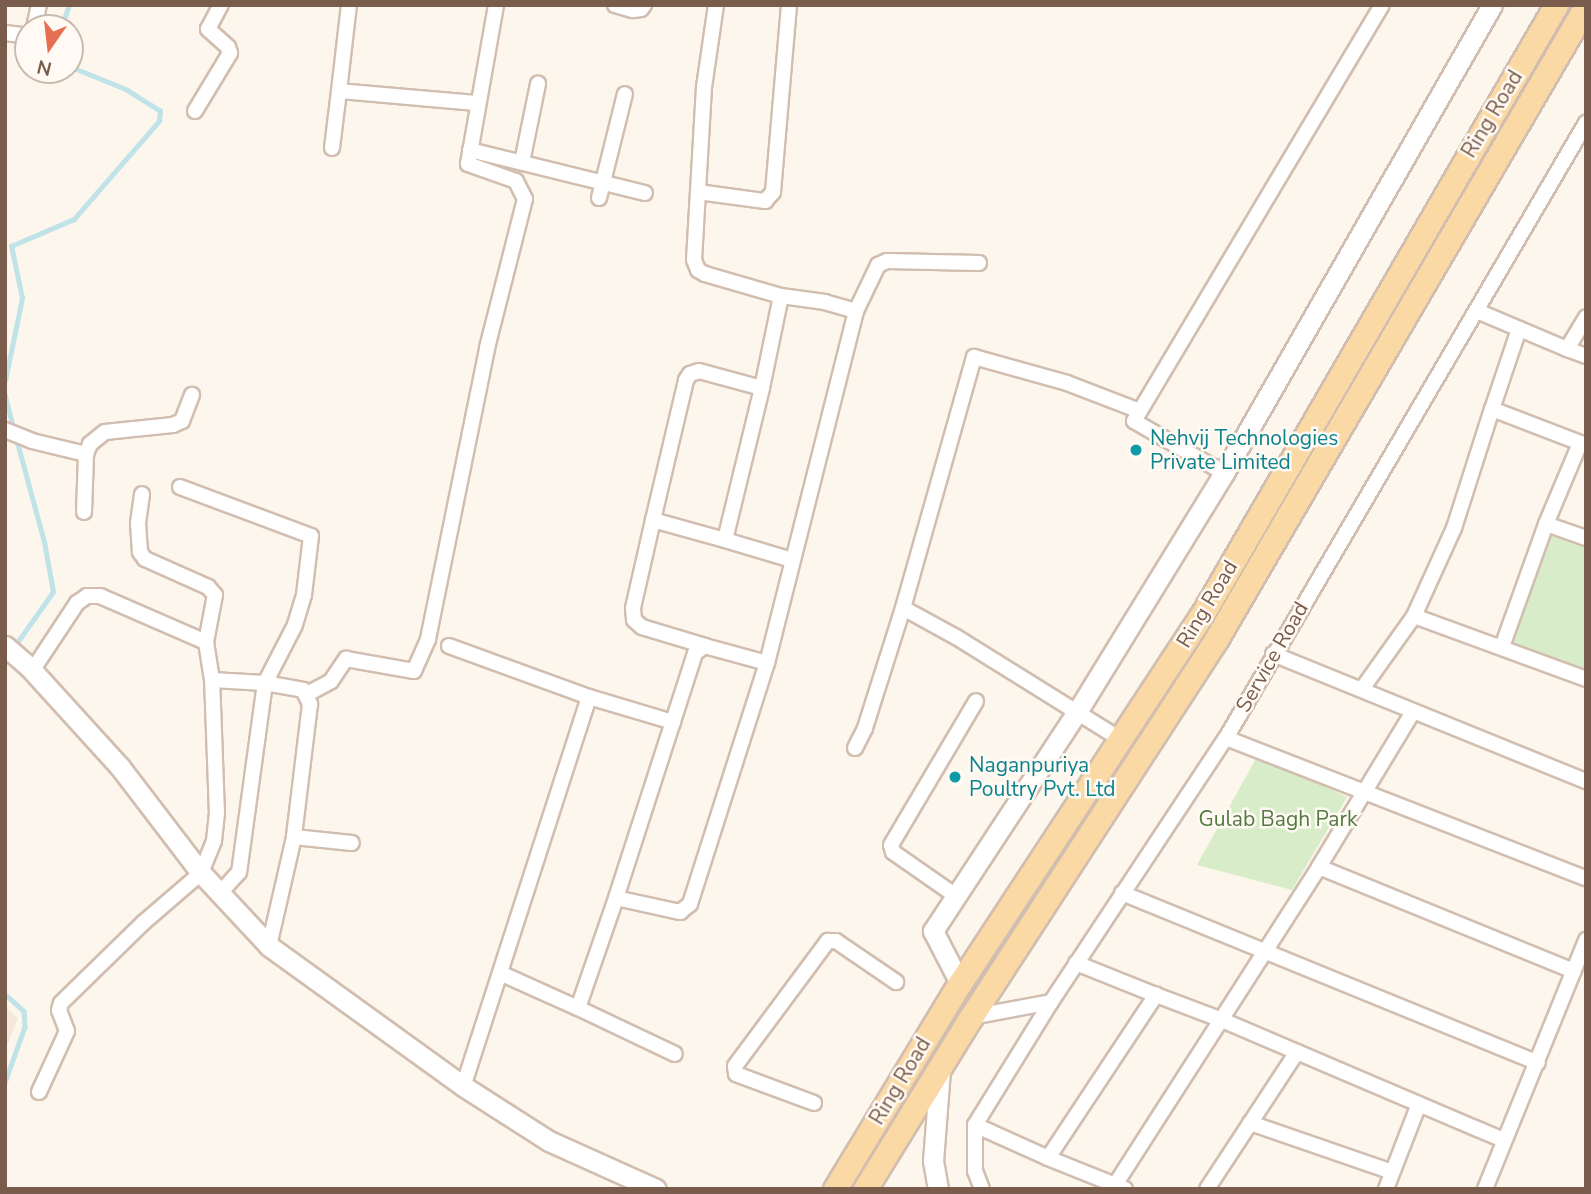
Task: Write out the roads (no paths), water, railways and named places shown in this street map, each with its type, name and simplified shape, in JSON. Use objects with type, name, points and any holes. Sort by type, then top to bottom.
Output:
[{"type":"main road","name":"Ring Road","points":[[835,1189],[960,983],[1202,615],[1556,5]]},
{"type":"main road","name":"Ring Road","points":[[865,1189],[940,1065],[1217,638],[1586,6]]},
{"type":"street","points":[[195,111],[230,53],[228,47],[208,29],[221,5]]},
{"type":"street","points":[[332,148],[349,5]]},
{"type":"street","points":[[212,680],[265,683],[307,694],[331,681],[345,659],[414,671],[428,639],[484,361],[525,199],[516,181],[468,164],[496,5]]},
{"type":"street","points":[[615,5],[632,10],[641,9],[644,5]]},
{"type":"street","points":[[716,5],[704,87],[694,260],[698,270],[781,296],[825,302],[856,310]]},
{"type":"street","points":[[698,191],[765,201],[773,192],[789,5]]},
{"type":"street","points":[[1224,473],[1134,421],[1382,5]]},
{"type":"street","points":[[960,983],[933,931],[1077,712],[1224,473],[1492,5]]},
{"type":"street","points":[[522,162],[538,84]]},
{"type":"street","points":[[339,91],[477,103]]},
{"type":"street","points":[[599,198],[625,94]]},
{"type":"street","name":"Service Road","points":[[975,1125],[1076,963],[1226,738],[1586,123]]},
{"type":"street","points":[[470,150],[645,193]]},
{"type":"street","points":[[616,898],[680,912],[690,904],[767,663],[856,310],[878,265],[887,261],[979,264]]},
{"type":"street","points":[[725,540],[781,296]]},
{"type":"street","points":[[1477,311],[1586,356]]},
{"type":"street","points":[[1567,349],[1586,317]]},
{"type":"street","points":[[1362,689],[1414,616],[1454,528],[1518,329]]},
{"type":"street","points":[[855,748],[865,728],[903,608],[974,357],[1067,383],[1140,411]]},
{"type":"street","points":[[762,387],[699,370],[690,374],[686,380],[633,608],[634,620],[642,627],[767,663]]},
{"type":"street","points":[[84,512],[86,454],[90,444],[105,432],[173,425],[183,421],[192,395]]},
{"type":"street","points":[[1492,409],[1583,444],[1546,524],[1502,647]]},
{"type":"street","points":[[6,430],[22,437],[86,454]]},
{"type":"street","points":[[180,487],[311,536],[304,595],[295,625],[265,683],[239,872],[221,892]]},
{"type":"street","points":[[38,1092],[67,1031],[59,1010],[61,1003],[143,923],[201,873],[214,841],[217,814],[212,680],[206,642],[215,601],[214,591],[145,559],[140,552],[138,523],[142,494]]},
{"type":"street","points":[[653,520],[792,561]]},
{"type":"street","points":[[1546,524],[1586,538]]},
{"type":"street","points":[[31,669],[76,603],[87,596],[100,596],[206,642]]},
{"type":"street","points":[[903,608],[956,637],[1120,739]]},
{"type":"street","points":[[1414,616],[1586,679]]},
{"type":"street","points":[[5,646],[31,669],[120,767],[201,873],[270,946],[463,1086],[549,1141],[649,1188]]},
{"type":"street","points":[[449,646],[589,697],[673,722]]},
{"type":"street","points":[[578,1008],[695,653],[705,646]]},
{"type":"street","points":[[1273,654],[1586,781]]},
{"type":"street","points":[[270,946],[293,837],[307,737],[310,704],[307,694]]},
{"type":"street","points":[[463,1086],[589,697]]},
{"type":"street","points":[[956,896],[893,852],[891,845],[976,701]]},
{"type":"street","points":[[982,1189],[975,1171],[975,1125],[1120,1187],[1367,791],[1413,712]]},
{"type":"street","points":[[1226,738],[1586,878]]},
{"type":"street","points":[[293,837],[352,843]]},
{"type":"street","points":[[1319,867],[1574,971]]},
{"type":"street","points":[[1122,893],[1538,1063]]},
{"type":"street","points":[[1485,1189],[1586,940]]},
{"type":"street","points":[[814,1103],[736,1074],[735,1066],[828,941],[836,941],[896,982]]},
{"type":"street","points":[[1076,963],[1222,1020],[1503,1140]]},
{"type":"street","points":[[500,972],[675,1054]]},
{"type":"street","points":[[1048,1158],[1156,995]]},
{"type":"street","points":[[971,1017],[1051,1002]]},
{"type":"street","points":[[1207,1189],[1297,1052]]},
{"type":"street","points":[[939,1189],[933,1161],[940,1065]]},
{"type":"street","points":[[1385,1189],[1419,1104]]},
{"type":"street","points":[[1250,1123],[1392,1172]]},
{"type":"waterway","points":[[66,14],[69,5]]},
{"type":"waterway","points":[[5,381],[22,298],[11,246],[74,219],[159,121],[160,111],[127,90],[84,73]]},
{"type":"waterway","points":[[5,394],[14,430]]},
{"type":"waterway","points":[[14,647],[53,592],[44,542],[16,439]]},
{"type":"waterway","points":[[5,994],[24,1011],[25,1027],[5,1083]]},
{"type":"place","name":"Nehvij Technologies Private Limited","points":[[1136,450]]},
{"type":"place","name":"Naganpuriya Poultry Pvt. Ltd","points":[[955,777]]},
{"type":"park label","name":"Gulab Bagh Park","points":[[1278,819]]}]
